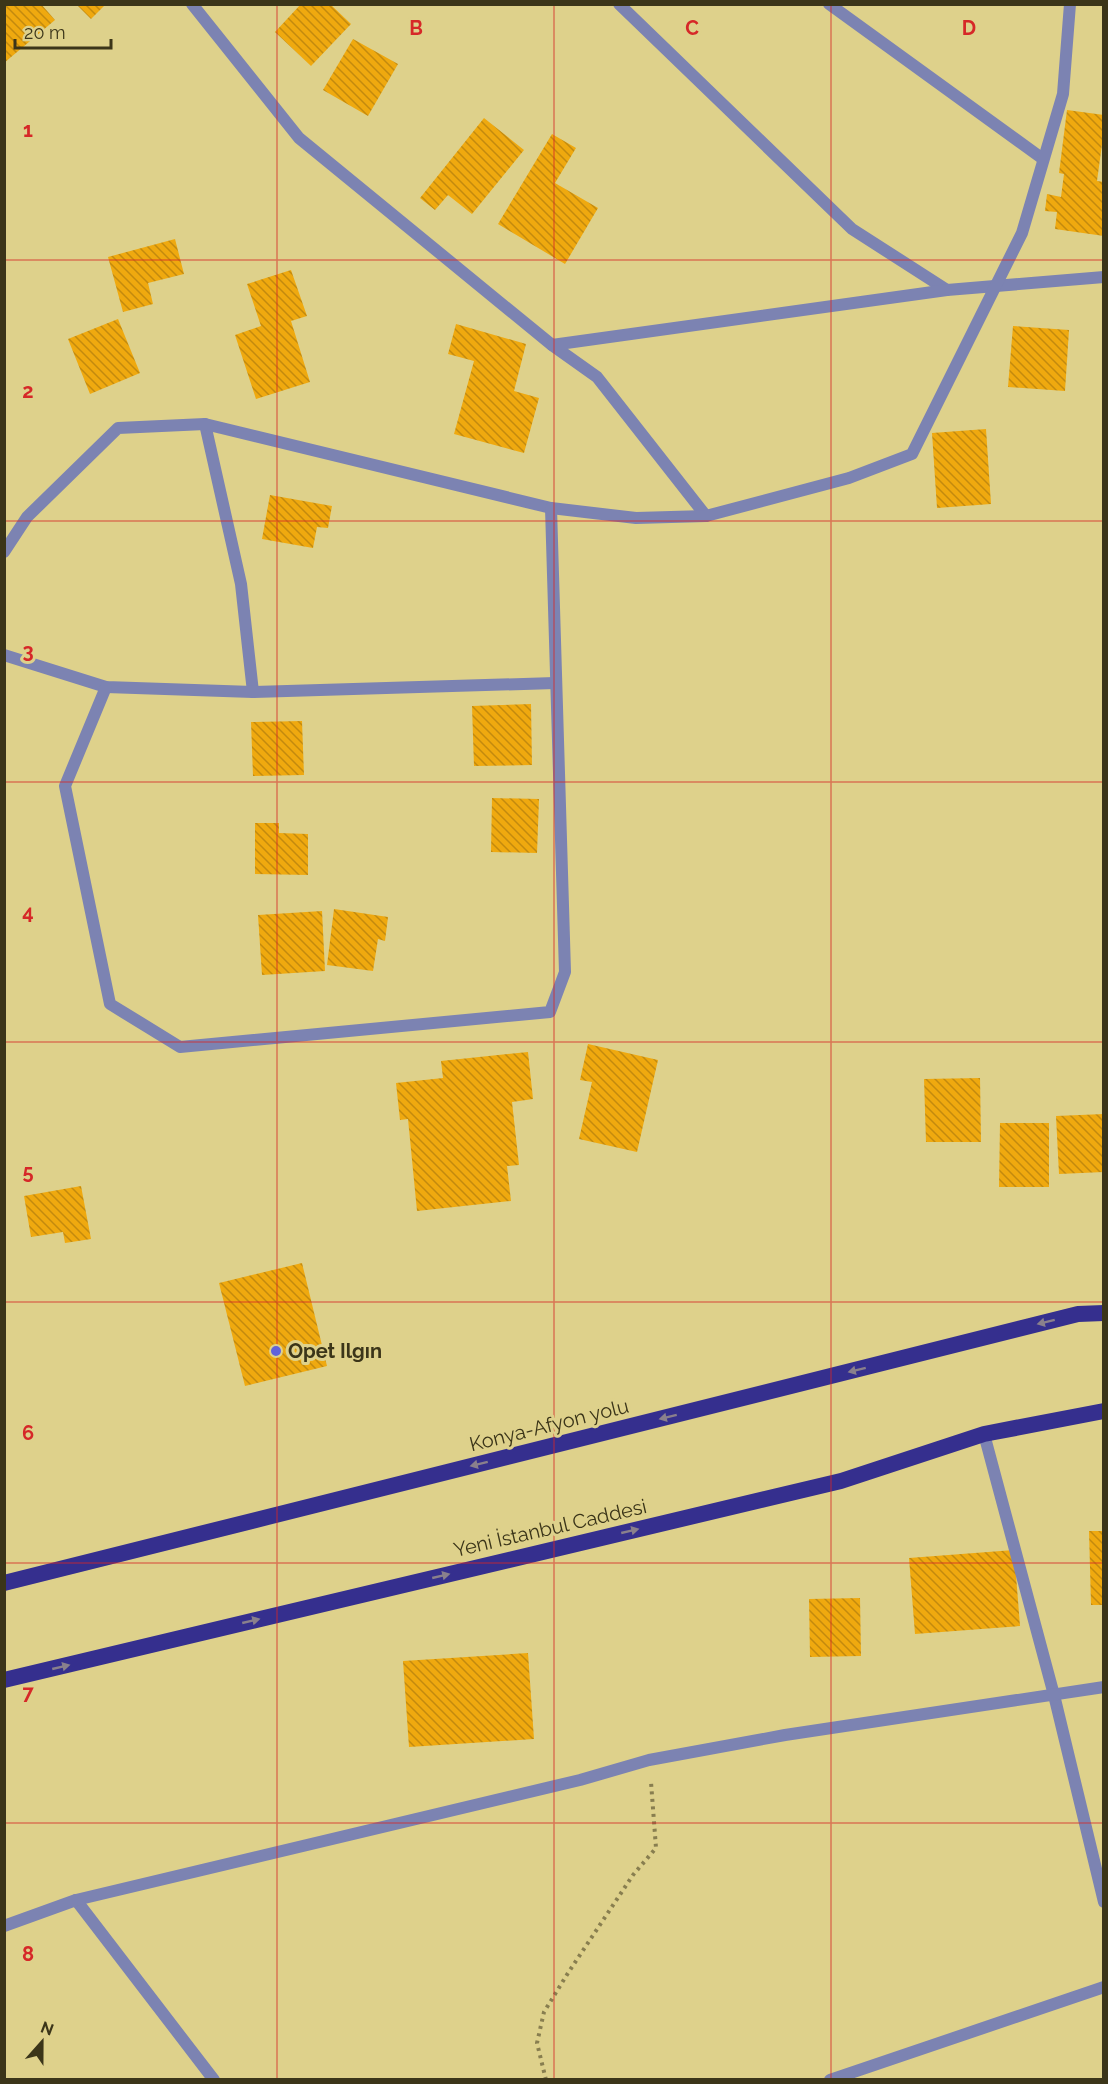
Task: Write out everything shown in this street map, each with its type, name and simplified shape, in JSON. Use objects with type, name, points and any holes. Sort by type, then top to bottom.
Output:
[{"type":"highway","name":"Konya-Afyon yolu","points":[[4,1583],[1078,1314],[1104,1313]]},
{"type":"highway","name":"Yeni İstanbul Caddesi","points":[[4,1680],[842,1480],[984,1434],[1104,1411]]},
{"type":"street","points":[[192,4],[299,138],[552,345],[597,376],[706,516]]},
{"type":"street","points":[[620,4],[852,229],[947,290]]},
{"type":"street","points":[[829,4],[1043,159]]},
{"type":"street","points":[[4,552],[27,517],[118,428],[205,423],[551,508],[636,518],[706,516],[849,478],[912,454],[1022,233],[1063,94],[1070,4]]},
{"type":"street","points":[[552,345],[947,290],[1104,277]]},
{"type":"street","points":[[205,423],[241,584],[253,692]]},
{"type":"street","points":[[105,687],[65,786],[110,1004],[180,1047],[550,1012],[565,972],[551,508]]},
{"type":"street","points":[[4,656],[105,687],[253,692],[555,683]]},
{"type":"street","points":[[984,1434],[1054,1695],[1104,1902]]},
{"type":"street","points":[[4,1926],[76,1900],[569,1782],[649,1760],[785,1735],[1104,1687]]},
{"type":"street","points":[[76,1900],[214,2079]]},
{"type":"street","points":[[830,2079],[1104,1987]]},
{"type":"path","points":[[546,2079],[537,2043],[544,2012],[633,1875],[656,1848],[649,1760]]},
{"type":"building","points":[[4,4],[41,4],[55,20],[4,63]]},
{"type":"building","points":[[76,4],[106,4],[91,19]]},
{"type":"building","points":[[301,4],[330,4],[351,24],[311,66],[275,32]]},
{"type":"building","points":[[353,39],[398,64],[368,116],[323,90]]},
{"type":"building","points":[[1067,110],[1104,115],[1097,181],[1104,182],[1104,236],[1055,229],[1057,212],[1045,211],[1047,194],[1061,197],[1064,174],[1059,173]]},
{"type":"building","points":[[484,118],[524,150],[472,214],[448,195],[435,210],[420,198]]},
{"type":"building","points":[[552,134],[576,148],[555,183],[598,208],[565,264],[498,224]]},
{"type":"building","points":[[175,239],[184,274],[148,283],[153,304],[123,312],[108,257]]},
{"type":"building","points":[[291,270],[307,316],[291,321],[310,382],[256,399],[235,335],[261,326],[247,284]]},
{"type":"building","points":[[118,319],[140,373],[90,394],[68,339]]},
{"type":"building","points":[[456,324],[526,344],[514,391],[539,398],[524,453],[454,434],[474,361],[448,354]]},
{"type":"building","points":[[1013,326],[1069,330],[1065,391],[1008,387]]},
{"type":"building","points":[[986,429],[991,504],[937,508],[932,433]]},
{"type":"building","points":[[270,495],[332,506],[328,528],[317,527],[313,548],[262,539]]},
{"type":"building","points":[[531,704],[532,765],[474,766],[472,706]]},
{"type":"building","points":[[302,721],[304,775],[253,776],[251,722]]},
{"type":"building","points":[[492,798],[539,799],[537,853],[491,852]]},
{"type":"building","points":[[255,823],[279,823],[279,833],[308,834],[308,875],[255,874]]},
{"type":"building","points":[[334,909],[388,917],[385,941],[378,939],[373,971],[327,965]]},
{"type":"building","points":[[322,911],[325,971],[262,975],[258,915]]},
{"type":"building","points":[[588,1044],[658,1060],[637,1152],[579,1139],[592,1082],[580,1080]]},
{"type":"building","points":[[528,1052],[533,1099],[512,1102],[519,1165],[507,1166],[511,1201],[417,1211],[408,1119],[400,1120],[396,1083],[443,1078],[441,1061]]},
{"type":"building","points":[[980,1078],[981,1142],[926,1142],[924,1079]]},
{"type":"building","points":[[1104,1114],[1104,1172],[1059,1174],[1056,1116]]},
{"type":"building","points":[[1000,1123],[1049,1123],[1049,1187],[999,1187]]},
{"type":"building","points":[[81,1186],[91,1239],[65,1243],[63,1232],[31,1237],[24,1196]]},
{"type":"building","points":[[302,1263],[327,1366],[245,1386],[219,1283]]},
{"type":"building","points":[[1089,1531],[1104,1531],[1104,1605],[1091,1605]]},
{"type":"building","points":[[1014,1550],[1020,1626],[915,1634],[909,1558]]},
{"type":"building","points":[[860,1598],[861,1656],[810,1657],[809,1599]]},
{"type":"building","points":[[528,1653],[534,1739],[409,1747],[403,1661]]},
{"type":"place","name":"Opet Ilgın","points":[[276,1351]]}]
